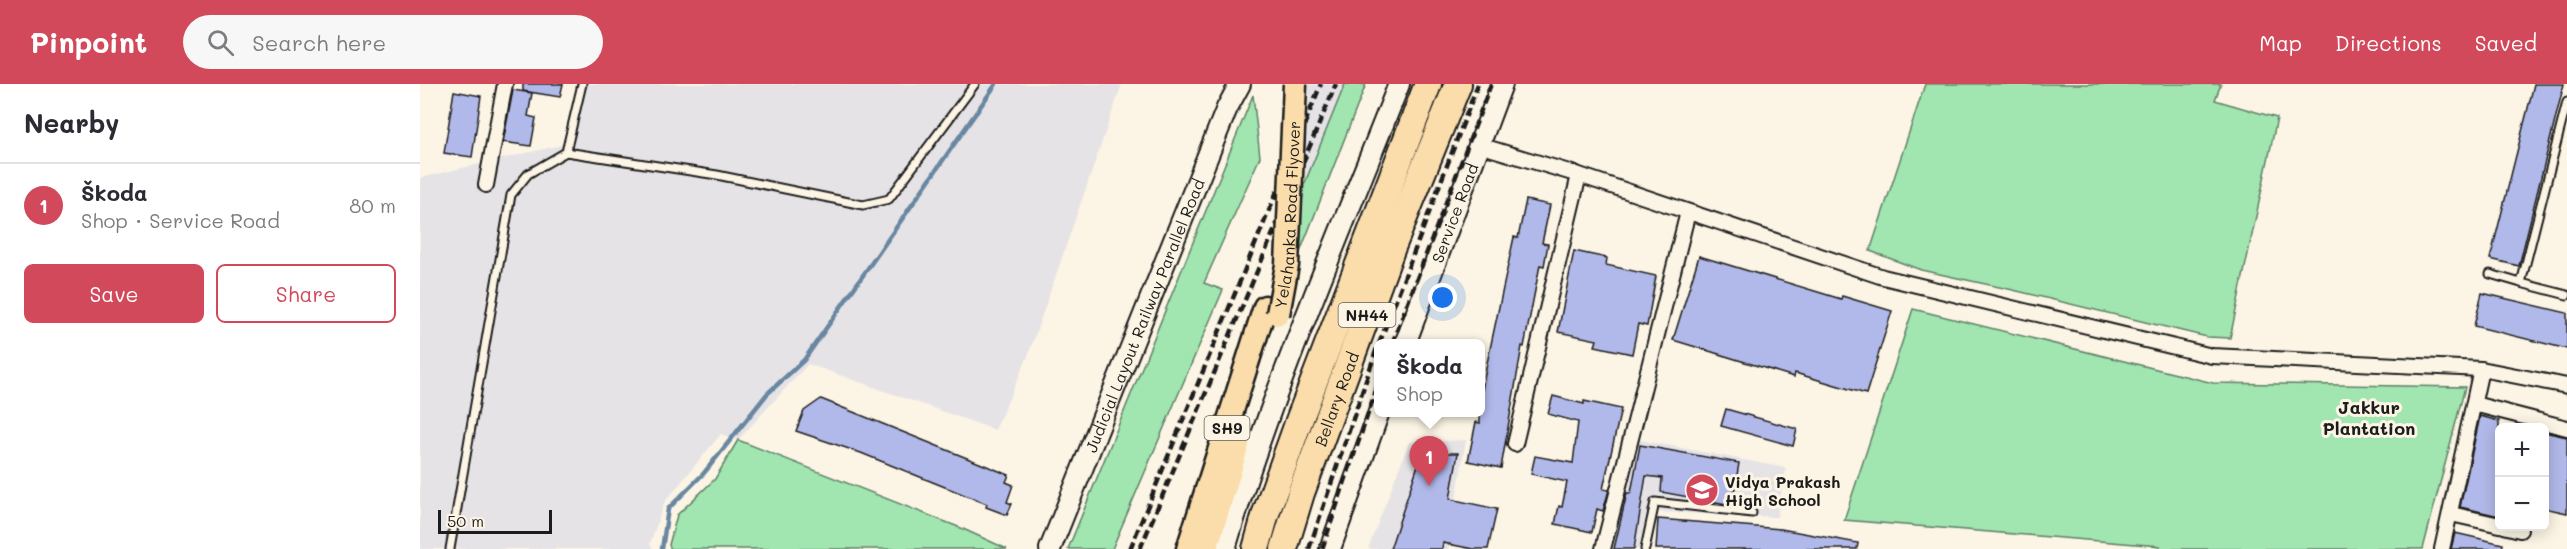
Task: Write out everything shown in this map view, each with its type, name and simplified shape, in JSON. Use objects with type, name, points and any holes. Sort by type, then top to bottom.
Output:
[{"type":"highway","name":"Bellary Road","points":[[1256,549],[1266,513],[1300,418],[1428,84]]},
{"type":"highway","name":"Bellary Road","points":[[1284,549],[1301,493],[1392,247],[1458,84]]},
{"type":"main road","name":"Judicial Layout Railway Parallel Road","points":[[1050,549],[1227,108],[1240,84]]},
{"type":"main road","name":"Yelahanka Road Flyover","points":[[1206,549],[1272,311],[1279,84]]},
{"type":"main road","name":"Yelahanka Road Flyover","points":[[1188,549],[1287,265],[1295,84]]},
{"type":"main road","points":[[1225,549],[1265,425],[1399,84]]},
{"type":"main road","name":"Service Road","points":[[1406,339],[1502,84]]},
{"type":"main road","points":[[1330,549],[1377,417]]},
{"type":"street","points":[[486,185],[505,84]]},
{"type":"street","points":[[1479,145],[1579,175],[1883,277],[2212,356],[2481,369],[2567,386]]},
{"type":"street","points":[[1515,444],[1579,175]]},
{"type":"street","points":[[1603,549],[1688,212]]},
{"type":"street","points":[[2442,549],[2481,369]]},
{"type":"street","points":[[2474,405],[2567,428]]},
{"type":"street","points":[[2451,514],[2495,524]]},
{"type":"lane","points":[[566,152],[582,84]]},
{"type":"lane","points":[[450,549],[511,195],[528,174],[566,152],[717,175],[863,205],[889,199],[975,84]]},
{"type":"lane","points":[[2521,284],[2567,102]]},
{"type":"lane","points":[[2490,274],[2567,295]]},
{"type":"lane","points":[[1646,549],[1656,502],[1752,513]]},
{"type":"shaded area","points":[[583,84],[1122,84],[1028,356],[995,430],[808,364],[738,440],[721,434],[664,503],[650,544],[653,549],[420,549],[420,178],[565,144]]},
{"type":"shaded area","points":[[1308,84],[1346,84],[1304,185]]},
{"type":"shaded area","name":"Vidya Prakash High School","points":[[1635,439],[1786,468],[1777,517],[1657,512],[1652,549],[1609,549]]},
{"type":"shaded area","points":[[1466,440],[1448,549],[1368,549],[1409,442]]},
{"type":"green space","points":[[1345,84],[1366,84],[1295,265],[1304,185]]},
{"type":"green space","points":[[1925,84],[2221,84],[2215,100],[2277,118],[2230,338],[2207,337],[1921,270],[1870,251]]},
{"type":"green space","points":[[1253,95],[1260,157],[1204,283],[1223,290],[1112,549],[1068,549]]},
{"type":"green space","points":[[1913,309],[2213,383],[2465,387],[2423,549],[2160,549],[2160,546],[1844,520]]},
{"type":"green space","points":[[738,440],[961,528],[1007,549],[671,549],[669,545],[677,515],[715,479]]},
{"type":"building","points":[[523,84],[563,84],[560,97],[523,91]]},
{"type":"building","points":[[2534,84],[2564,84],[2519,266],[2490,259]]},
{"type":"building","points":[[513,90],[532,93],[528,116],[536,118],[531,146],[503,142]]},
{"type":"building","points":[[454,91],[481,96],[472,157],[444,153]]},
{"type":"building","points":[[1526,200],[1550,205],[1542,243],[1548,244],[1544,266],[1540,265],[1524,347],[1522,346],[1501,468],[1468,461],[1476,422],[1480,423],[1480,417],[1485,417],[1487,363],[1514,237],[1518,238]]},
{"type":"building","points":[[1574,251],[1607,258],[1606,265],[1656,276],[1647,326],[1638,324],[1632,354],[1595,346],[1597,340],[1558,332]]},
{"type":"building","points":[[1699,256],[1841,299],[1842,296],[1892,311],[1866,394],[1795,373],[1794,377],[1673,340]]},
{"type":"building","points":[[2482,293],[2567,313],[2567,349],[2474,326]]},
{"type":"building","points":[[1553,396],[1584,404],[1584,401],[1621,409],[1603,489],[1609,490],[1603,511],[1597,509],[1592,532],[1555,524],[1559,506],[1562,507],[1567,482],[1531,474],[1535,456],[1573,463],[1578,422],[1548,414]]},
{"type":"building","points":[[821,399],[1009,475],[1006,482],[1013,485],[1007,502],[1012,504],[1007,515],[986,507],[987,504],[861,453],[796,431],[804,411]]},
{"type":"building","points":[[1726,409],[1797,429],[1793,446],[1721,426]]},
{"type":"building","points":[[2480,416],[2499,421],[2495,423],[2495,515],[2460,507]]},
{"type":"building","points":[[2549,433],[2567,437],[2567,513],[2549,509]]},
{"type":"building","points":[[1640,445],[1739,463],[1732,505],[1661,492],[1662,478],[1646,476],[1634,549],[1614,549],[1627,493],[1631,493]]},
{"type":"building","points":[[1422,453],[1458,453],[1450,499],[1497,509],[1488,549],[1473,549],[1443,543],[1442,549],[1390,549]]},
{"type":"building","points":[[1658,519],[1781,529],[1858,543],[1857,549],[1656,549]]},
{"type":"building","points":[[2455,533],[2503,544],[2502,549],[2451,549]]},
{"type":"waterway","points":[[662,549],[668,509],[704,473],[767,394],[804,360],[996,84]]},
{"type":"railway","points":[[1130,549],[1321,84]]},
{"type":"railway","points":[[1140,549],[1336,84]]},
{"type":"railway","points":[[1381,339],[1478,84]]},
{"type":"railway","points":[[1394,339],[1491,84]]},
{"type":"railway","points":[[1309,549],[1374,357]]},
{"type":"railway","points":[[1322,549],[1374,396]]},
{"type":"place","name":"Škoda","points":[[1429,486]]},
{"type":"place","name":"Vidya Prakash High School","points":[[1702,490]]},
{"type":"district","name":"Jakkur Plantation","points":[[2369,417]]}]
